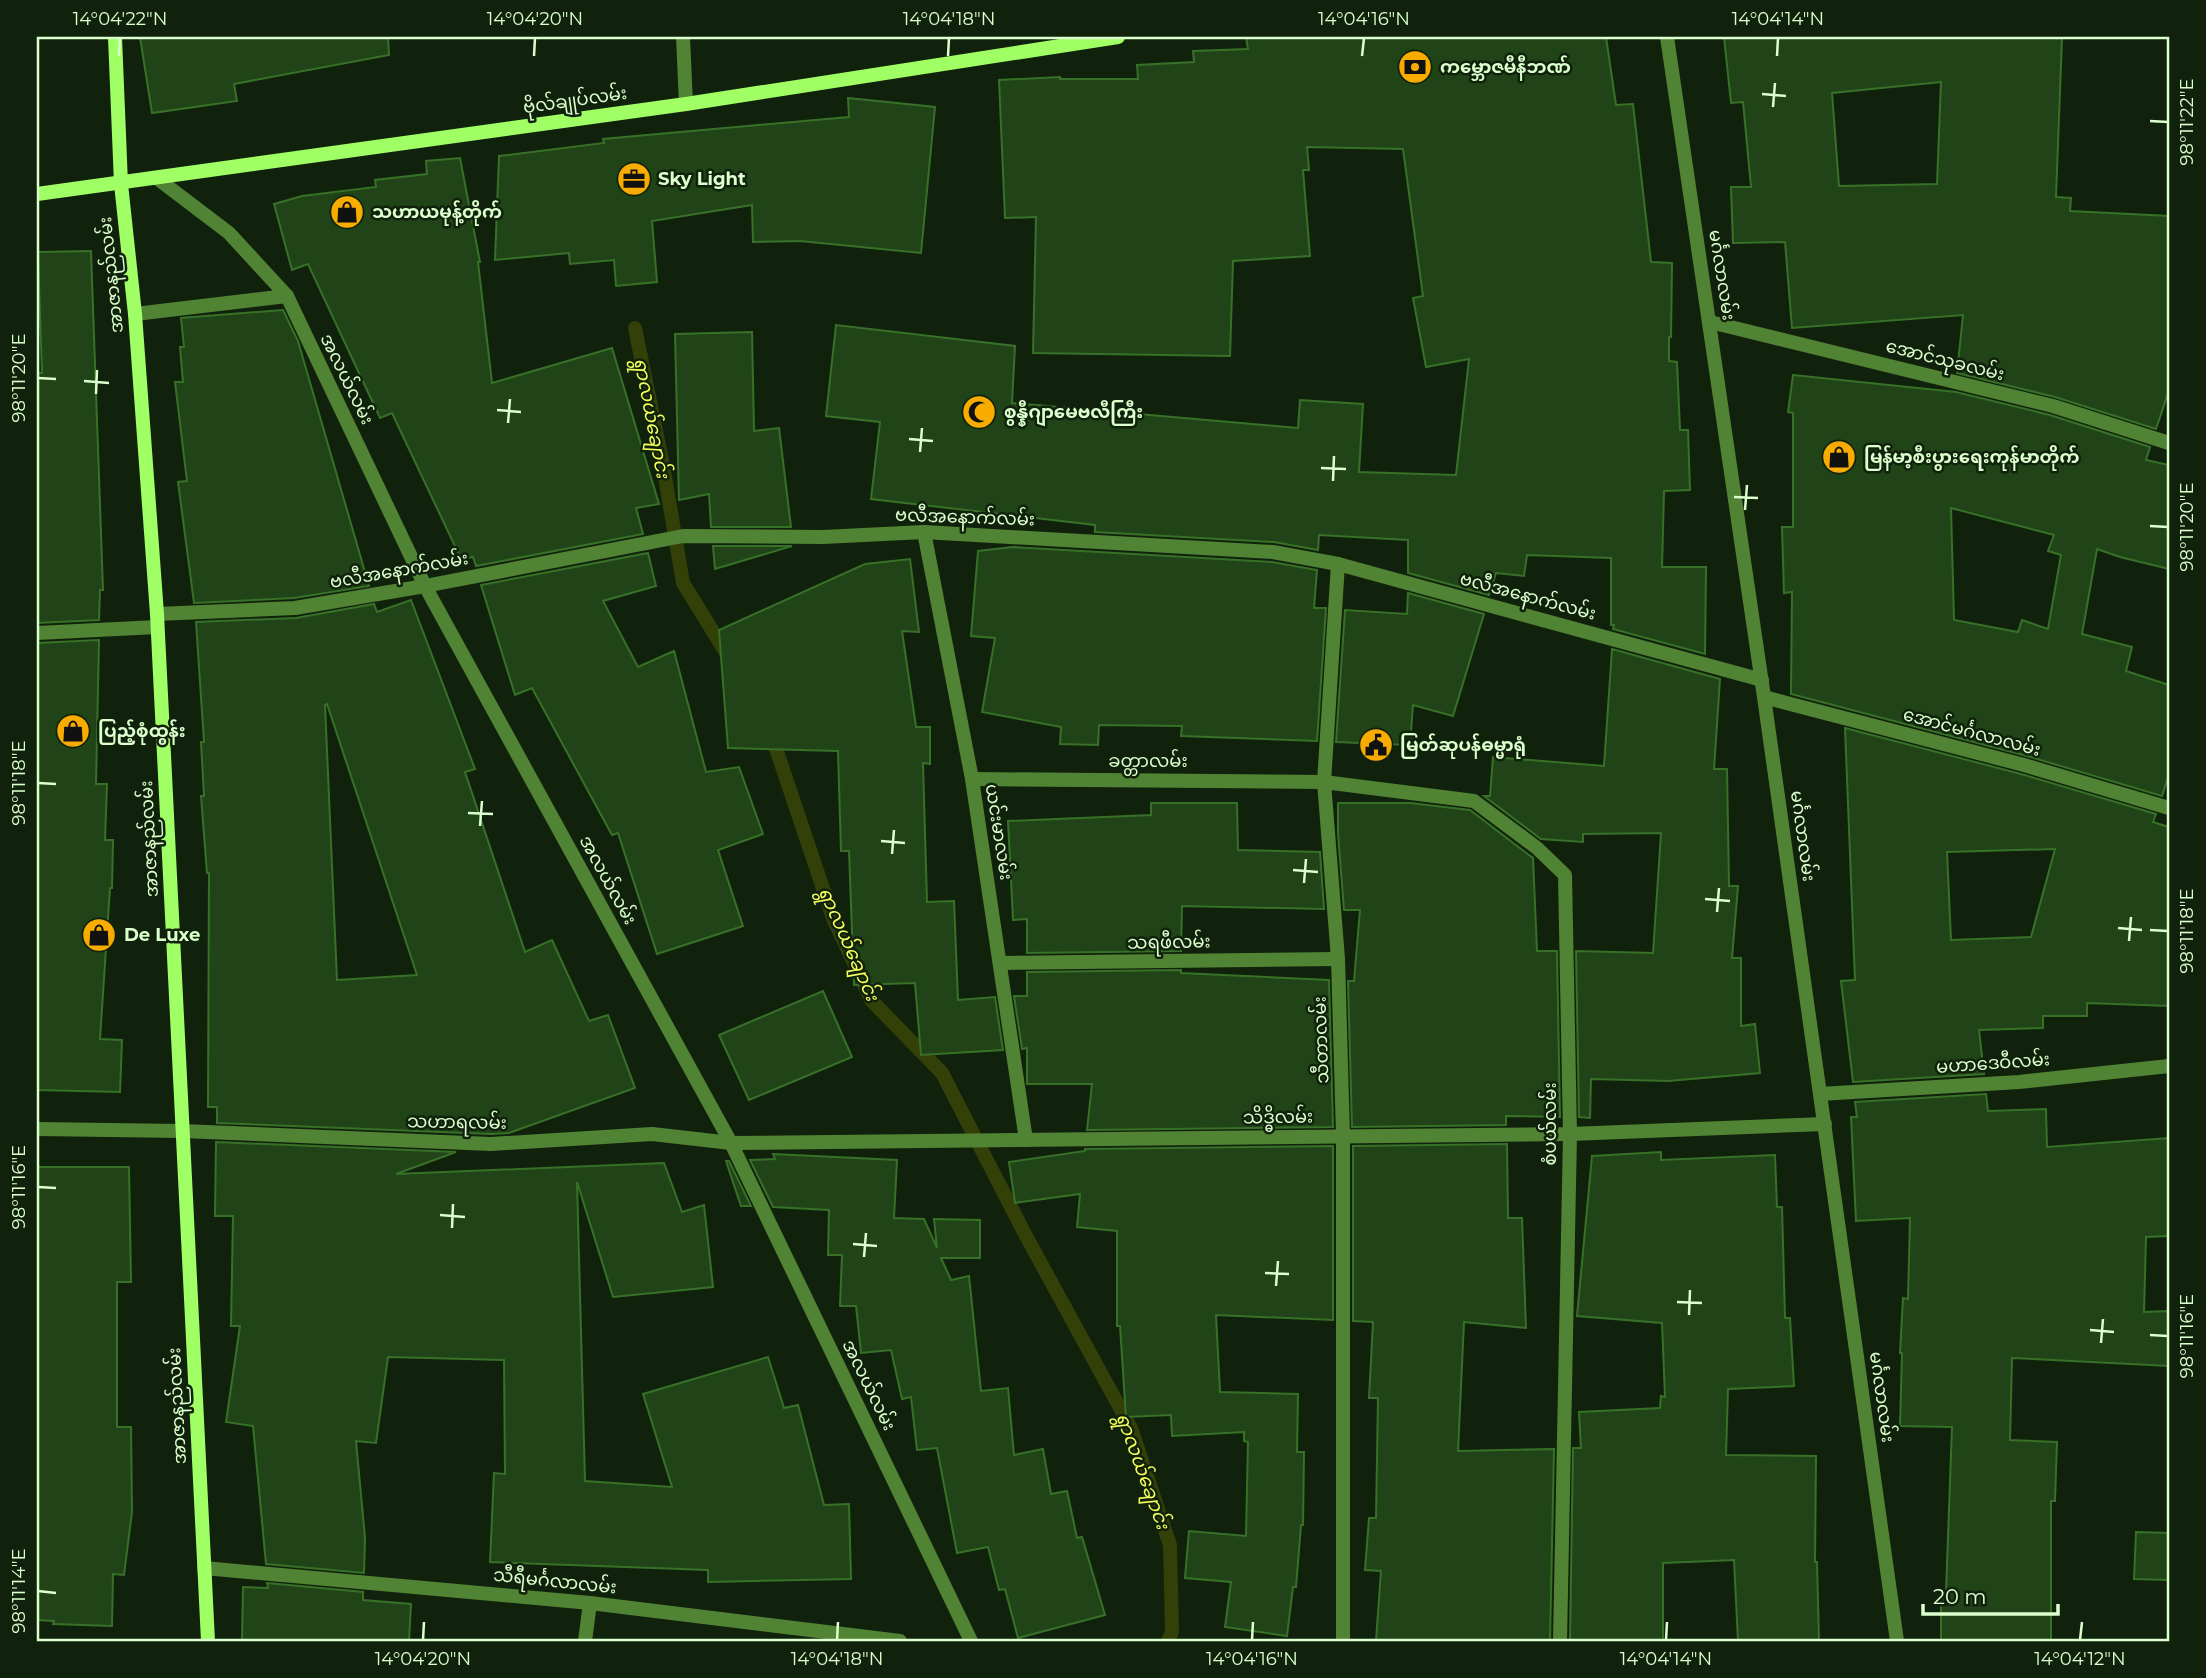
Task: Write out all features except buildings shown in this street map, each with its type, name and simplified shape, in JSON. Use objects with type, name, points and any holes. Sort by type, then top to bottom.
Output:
[{"type":"street","name":"အာဇာနည်လမ်း","points":[[115,37],[121,184],[135,314],[157,621],[208,1641]]},
{"type":"street","points":[[683,37],[686,104]]},
{"type":"street","name":"ဗိုလ်ချုပ်လမ်း","points":[[37,194],[686,104],[1118,37]]},
{"type":"street","name":"မင်္ဂလာလမ်း","points":[[1667,37],[1762,680],[1897,1641]]},
{"type":"street","name":"အလယ်လမ်း","points":[[158,179],[229,233],[286,296],[425,586],[731,1143],[971,1641]]},
{"type":"street","points":[[135,314],[286,296]]},
{"type":"street","name":"အောင်သုခလမ်း","points":[[1710,322],[2053,406],[2169,443]]},
{"type":"street","name":"ဗလီအနောက်လမ်း","points":[[37,633],[295,608],[683,536],[823,537],[924,532],[1273,552],[1338,564],[1762,680]]},
{"type":"street","name":"ယင်းမာလမ်း","points":[[924,532],[972,779],[1026,1140]]},
{"type":"street","name":"သီတာလမ်း","points":[[1338,564],[1324,782],[1338,959],[1343,1135],[1343,1641]]},
{"type":"street","name":"အောင်မင်္ဂလာလမ်း","points":[[1764,697],[2024,765],[2169,808]]},
{"type":"street","name":"ခတ္တာလမ်း","points":[[972,779],[1324,782]]},
{"type":"street","name":"စံပယ်လမ်း","points":[[1324,782],[1474,801],[1538,848],[1565,875],[1570,1134],[1560,1641]]},
{"type":"street","name":"သရဖီလမ်း","points":[[1000,963],[1338,959]]},
{"type":"street","name":"မဟာဒေဝီလမ်း","points":[[1820,1094],[2019,1082],[2169,1066]]},
{"type":"street","name":"သိဒ္ဓိလမ်း","points":[[731,1143],[1570,1134],[1825,1124]]},
{"type":"street","name":"သဟာရလမ်း","points":[[37,1129],[182,1131],[491,1144],[652,1134],[731,1143]]},
{"type":"street","name":"သီရီမင်္ဂလာလမ်း","points":[[204,1567],[590,1602],[901,1641]]},
{"type":"street","points":[[585,1641],[590,1602]]},
{"type":"waterway","name":"ရွာလယ်ချောင်း","points":[[635,328],[663,465],[683,583],[730,659]]},
{"type":"waterway","name":"ရွာလယ်ချောင်း","points":[[770,731],[833,918],[871,1000],[942,1073],[1026,1236],[1131,1428],[1170,1545],[1172,1632],[1168,1641]]},
{"type":"place","name":"ကမ္ဘောဇမီနီဘဏ်","points":[[1415,67]]},
{"type":"place","name":"Sky Light","points":[[634,179]]},
{"type":"place","name":"သဟာယမုန့်တိုက်","points":[[347,212]]},
{"type":"place","name":"စွန္နီဂျာမေဗလီကြီး","points":[[979,412]]},
{"type":"place","name":"မြန်မာ့စီးပွားရေးကုန်မာတိုက်","points":[[1839,457]]},
{"type":"place","name":"ပြည့်စုံထွန်း","points":[[73,731]]},
{"type":"place","name":"မြတ်ဆုပန်ဓမ္မာရုံ","points":[[1376,745]]},
{"type":"place","name":"De Luxe","points":[[99,935]]}]
